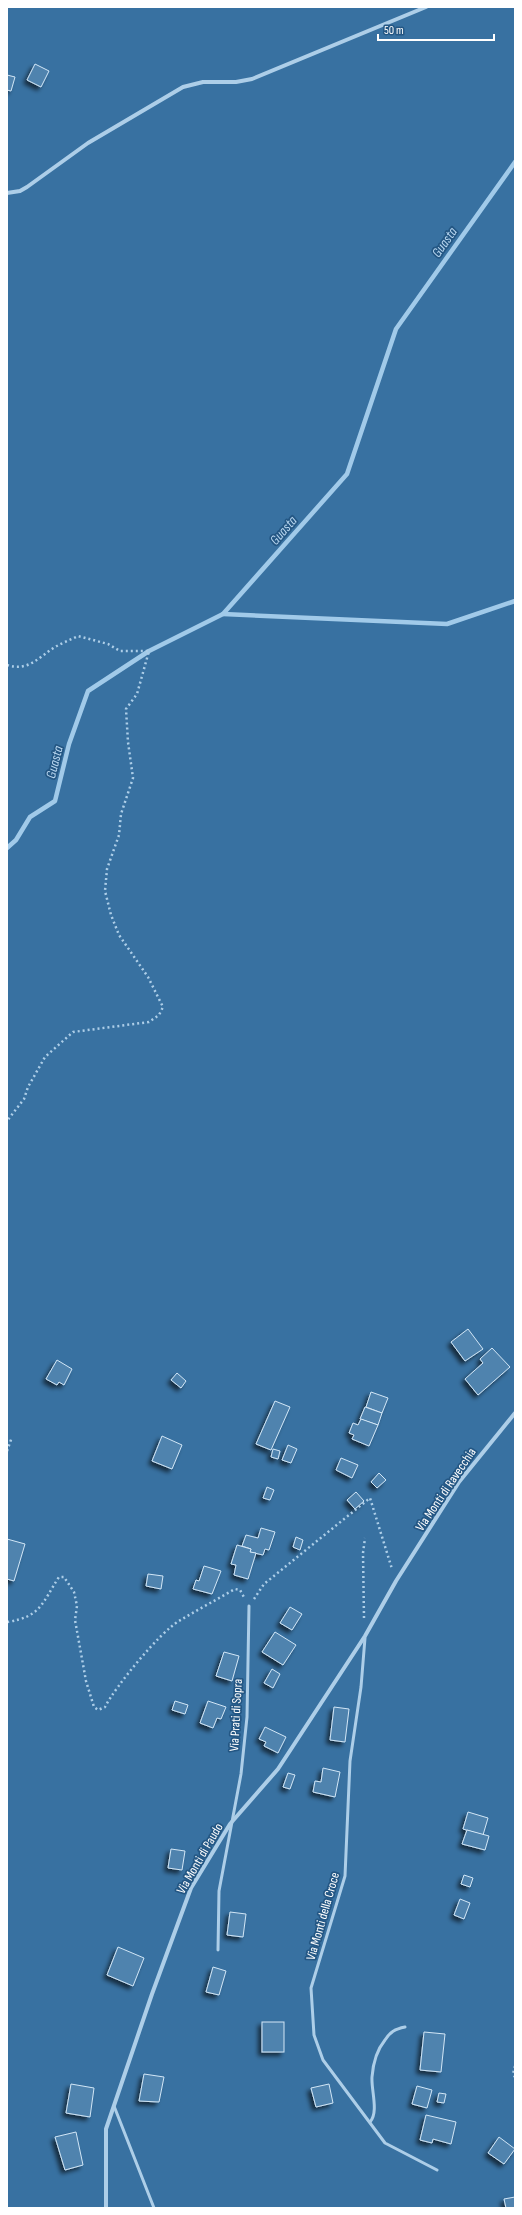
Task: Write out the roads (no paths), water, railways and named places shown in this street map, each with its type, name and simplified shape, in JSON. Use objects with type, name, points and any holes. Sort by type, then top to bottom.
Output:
[{"type":"street","points":[[7,193],[20,191],[28,187],[88,143],[183,87],[203,82],[236,82],[252,79],[426,7]]},
{"type":"street","name":"Via Monti di Ravecchia","points":[[396,1581],[459,1482],[515,1413]]},
{"type":"street","name":"Via Monti di Paudo","points":[[106,2208],[106,2129],[113,2104],[191,1888],[230,1824],[278,1769],[365,1636],[396,1581]]},
{"type":"lane","name":"Via Prati di Sopra","points":[[218,1950],[219,1891],[230,1839],[230,1824],[241,1774],[247,1717],[249,1606]]},
{"type":"lane","name":"Via Monti della Croce","points":[[365,1636],[361,1687],[350,1761],[345,1876],[311,1988],[314,2035],[323,2060],[386,2143],[437,2170]]},
{"type":"lane","points":[[370,2122],[373,2119],[374,2111],[372,2078],[374,2062],[380,2046],[396,2029],[404,2027]]},
{"type":"lane","points":[[113,2104],[154,2208]]},
{"type":"waterway","name":"Guasta","points":[[7,848],[16,840],[30,817],[55,801],[69,744],[88,691],[149,651],[223,614],[347,474],[396,329],[515,162]]},
{"type":"waterway","points":[[223,614],[447,624],[515,601]]}]
